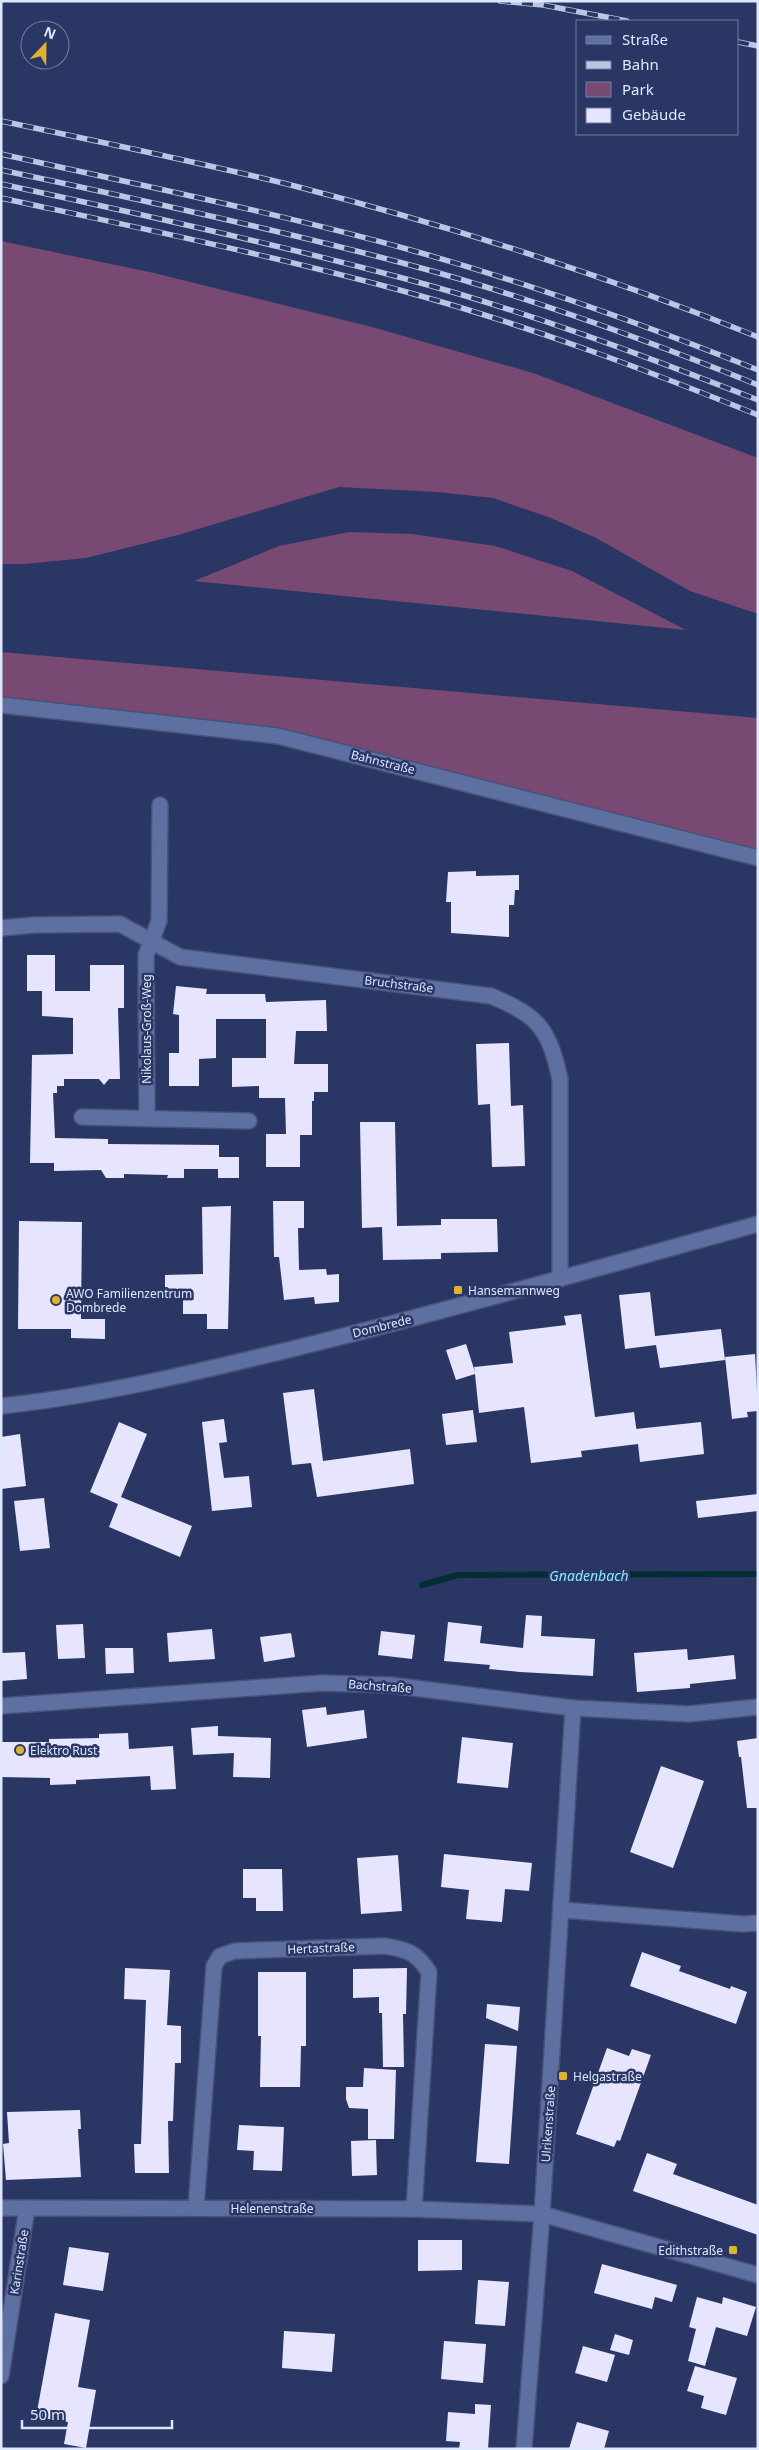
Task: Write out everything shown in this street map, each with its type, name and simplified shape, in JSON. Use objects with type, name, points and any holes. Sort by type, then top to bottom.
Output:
[{"type":"street","name":"Bahnstraße","points":[[1,705],[278,736],[758,858]]},
{"type":"street","name":"Nikolaus-Groß-Weg","points":[[147,1117],[146,955],[159,921],[160,805]]},
{"type":"street","name":"Bruchstraße","points":[[1,928],[34,925],[120,924],[180,957],[491,996],[520,1008],[540,1025],[553,1049],[560,1079],[560,1279]]},
{"type":"street","points":[[82,1117],[147,1117],[249,1121]]},
{"type":"street","name":"Dombrede","points":[[1,1406],[58,1400],[253,1359],[560,1279],[758,1224]]},
{"type":"street","name":"Bachstraße","points":[[1,1706],[322,1683],[390,1685],[573,1708],[689,1714],[758,1707]]},
{"type":"street","name":"Ulrikenstraße","points":[[524,2449],[542,2214],[573,1708]]},
{"type":"street","points":[[562,1910],[743,1924],[758,1922]]},
{"type":"street","name":"Hertastraße","points":[[196,2208],[214,1966],[220,1956],[235,1951],[385,1946],[404,1949],[420,1958],[428,1972],[414,2209]]},
{"type":"street","name":"Helenenstraße","points":[[1,2208],[414,2209],[542,2214]]},
{"type":"street","name":"Karinstraße","points":[[1,2376],[27,2208]]},
{"type":"street","points":[[542,2214],[758,2275]]},
{"type":"green space","points":[[1,241],[154,273],[372,327],[533,373],[758,458],[758,614],[690,591],[596,538],[551,518],[493,498],[437,492],[339,487],[178,535],[86,558],[24,564],[1,564]]},
{"type":"green space","points":[[349,532],[412,534],[495,546],[572,571],[686,630],[194,581],[279,546]]},
{"type":"green space","points":[[1,652],[758,718],[758,853],[278,736],[1,704]]},
{"type":"building","points":[[476,871],[476,876],[519,875],[519,890],[515,890],[514,905],[509,905],[509,937],[451,933],[451,902],[446,902],[448,872]]},
{"type":"building","points":[[27,955],[55,955],[55,991],[90,991],[90,965],[124,965],[124,1008],[118,1008],[120,1079],[109,1079],[104,1085],[99,1079],[64,1079],[64,1086],[57,1086],[57,1093],[53,1093],[55,1138],[108,1139],[108,1144],[219,1145],[219,1157],[239,1157],[239,1178],[218,1178],[218,1169],[184,1169],[184,1178],[167,1178],[168,1175],[124,1174],[124,1178],[106,1178],[101,1170],[54,1171],[54,1163],[30,1163],[32,1055],[73,1054],[73,1018],[42,1016],[42,991],[27,991]]},
{"type":"building","points":[[176,986],[207,989],[206,994],[265,994],[266,1002],[326,1000],[327,1031],[296,1031],[294,1064],[328,1064],[328,1092],[314,1092],[314,1101],[312,1101],[312,1135],[300,1135],[300,1167],[266,1167],[266,1134],[286,1134],[285,1098],[259,1098],[259,1086],[232,1087],[232,1058],[266,1058],[266,1019],[216,1019],[216,1058],[199,1059],[199,1086],[169,1086],[169,1053],[179,1053],[179,1015],[173,1014]]},
{"type":"building","points":[[509,1043],[511,1106],[523,1105],[525,1166],[492,1167],[490,1104],[478,1105],[476,1044]]},
{"type":"building","points":[[360,1122],[395,1122],[397,1226],[441,1225],[441,1219],[497,1219],[498,1252],[441,1253],[441,1259],[383,1260],[382,1227],[362,1228]]},
{"type":"building","points":[[273,1201],[304,1201],[304,1228],[298,1228],[299,1270],[326,1269],[327,1275],[339,1274],[339,1302],[315,1304],[314,1297],[284,1300],[279,1257],[274,1257]]},
{"type":"building","points":[[231,1206],[228,1329],[207,1329],[207,1314],[183,1314],[183,1298],[165,1298],[165,1275],[203,1274],[202,1207]]},
{"type":"building","points":[[19,1221],[82,1222],[81,1319],[105,1319],[105,1339],[71,1338],[71,1329],[18,1329]]},
{"type":"building","points":[[650,1292],[655,1336],[721,1329],[725,1360],[660,1368],[656,1345],[625,1349],[619,1295]]},
{"type":"building","points":[[581,1314],[595,1417],[634,1412],[636,1429],[701,1422],[704,1454],[640,1462],[638,1444],[581,1451],[582,1457],[531,1463],[524,1407],[479,1413],[475,1374],[456,1380],[446,1350],[466,1344],[475,1372],[474,1367],[513,1363],[509,1332],[566,1325],[564,1316]]},
{"type":"building","points":[[755,1354],[758,1411],[747,1412],[748,1417],[732,1419],[725,1357]]},
{"type":"building","points":[[314,1389],[323,1461],[410,1449],[414,1484],[317,1497],[311,1463],[292,1465],[283,1393]]},
{"type":"building","points":[[473,1410],[477,1442],[446,1445],[442,1414]]},
{"type":"building","points":[[224,1419],[227,1442],[219,1443],[224,1478],[249,1476],[252,1507],[212,1511],[202,1422]]},
{"type":"building","points":[[119,1422],[147,1434],[121,1497],[192,1526],[180,1557],[109,1527],[118,1504],[90,1492]]},
{"type":"building","points":[[20,1434],[26,1486],[1,1489],[1,1437]]},
{"type":"building","points":[[758,1494],[758,1511],[698,1518],[696,1501]]},
{"type":"building","points":[[44,1498],[50,1548],[20,1551],[14,1501]]},
{"type":"building","points":[[526,1615],[542,1616],[541,1636],[595,1639],[593,1676],[489,1669],[490,1665],[444,1661],[448,1622],[482,1626],[480,1643],[523,1648]]},
{"type":"building","points":[[83,1624],[85,1658],[58,1659],[56,1625]]},
{"type":"building","points":[[212,1629],[215,1659],[169,1662],[167,1633]]},
{"type":"building","points":[[381,1631],[415,1635],[412,1659],[378,1655]]},
{"type":"building","points":[[291,1633],[295,1657],[264,1662],[260,1637]]},
{"type":"building","points":[[105,1648],[133,1648],[134,1673],[106,1674]]},
{"type":"building","points":[[687,1649],[688,1660],[734,1655],[736,1679],[690,1684],[690,1688],[637,1692],[634,1653]]},
{"type":"building","points":[[25,1652],[27,1679],[1,1681],[1,1653]]},
{"type":"building","points":[[326,1707],[327,1715],[364,1710],[367,1738],[307,1747],[302,1710]]},
{"type":"building","points":[[218,1726],[218,1736],[271,1738],[270,1778],[233,1777],[234,1753],[193,1755],[191,1728]]},
{"type":"building","points":[[128,1733],[129,1749],[173,1746],[176,1789],[151,1790],[150,1776],[76,1780],[76,1784],[50,1785],[50,1778],[1,1777],[1,1742],[49,1742],[49,1739],[99,1738],[99,1734]]},
{"type":"building","points":[[462,1737],[513,1743],[508,1788],[457,1783]]},
{"type":"building","points":[[758,1738],[758,1808],[747,1808],[741,1757],[739,1757],[737,1741]]},
{"type":"building","points":[[661,1766],[704,1781],[673,1868],[630,1852]]},
{"type":"building","points":[[444,1854],[532,1863],[529,1891],[505,1889],[502,1922],[466,1919],[469,1890],[441,1887]]},
{"type":"building","points":[[398,1855],[402,1911],[361,1914],[357,1858]]},
{"type":"building","points":[[243,1869],[282,1869],[283,1911],[256,1911],[256,1898],[243,1898]]},
{"type":"building","points":[[642,1952],[681,1966],[679,1971],[730,1989],[731,1986],[747,1992],[736,2024],[630,1986]]},
{"type":"building","points":[[125,1968],[170,1970],[167,2025],[181,2026],[181,2063],[175,2063],[173,2121],[168,2121],[169,2173],[135,2173],[134,2144],[141,2144],[146,2000],[124,1999]]},
{"type":"building","points":[[407,1968],[406,2014],[403,2014],[404,2067],[383,2067],[382,2013],[379,2013],[379,1997],[353,1998],[353,1969]]},
{"type":"building","points":[[258,1972],[306,1972],[306,2046],[301,2046],[300,2087],[260,2087],[261,2036],[258,2036]]},
{"type":"building","points":[[487,2004],[520,2007],[518,2031],[486,2018]]},
{"type":"building","points":[[485,2044],[517,2046],[509,2164],[476,2162]]},
{"type":"building","points":[[607,2048],[629,2056],[632,2049],[651,2055],[620,2141],[617,2140],[614,2147],[576,2134]]},
{"type":"building","points":[[364,2068],[396,2070],[394,2139],[368,2139],[368,2109],[349,2108],[346,2099],[346,2087],[363,2087]]},
{"type":"building","points":[[80,2110],[81,2129],[78,2129],[81,2177],[6,2180],[3,2144],[9,2143],[7,2112]]},
{"type":"building","points":[[239,2125],[284,2127],[282,2171],[253,2170],[254,2151],[237,2150]]},
{"type":"building","points":[[376,2140],[377,2175],[352,2176],[351,2141]]},
{"type":"building","points":[[647,2153],[677,2164],[673,2174],[758,2205],[758,2235],[633,2191]]},
{"type":"building","points":[[418,2240],[462,2240],[462,2270],[418,2271]]},
{"type":"building","points":[[69,2247],[109,2253],[103,2291],[63,2285]]},
{"type":"building","points":[[602,2264],[677,2285],[672,2302],[655,2297],[652,2309],[594,2293]]},
{"type":"building","points":[[478,2280],[509,2282],[505,2326],[475,2324]]},
{"type":"building","points":[[697,2297],[722,2304],[723,2297],[756,2307],[747,2336],[716,2327],[705,2366],[688,2361],[696,2329],[689,2327]]},
{"type":"building","points":[[55,2313],[90,2320],[78,2387],[96,2390],[86,2448],[64,2444],[68,2422],[36,2417]]},
{"type":"building","points":[[284,2331],[335,2334],[332,2372],[282,2368]]},
{"type":"building","points":[[615,2334],[633,2340],[629,2355],[610,2350]]},
{"type":"building","points":[[444,2341],[486,2344],[483,2383],[441,2379]]},
{"type":"building","points":[[583,2346],[615,2355],[607,2382],[575,2373]]},
{"type":"building","points":[[695,2366],[737,2378],[726,2415],[701,2408],[704,2396],[687,2391]]},
{"type":"building","points":[[475,2404],[491,2405],[488,2449],[459,2449],[460,2442],[446,2441],[448,2412],[475,2414]]},
{"type":"building","points":[[577,2422],[609,2431],[604,2449],[569,2449]]},
{"type":"waterway","name":"Gnadenbach","points":[[422,1585],[458,1575],[758,1574]]},
{"type":"railway","points":[[500,1],[543,5],[622,20]]},
{"type":"railway","points":[[739,42],[758,46]]},
{"type":"railway","points":[[1,121],[287,184],[407,216],[584,272],[758,337]]},
{"type":"railway","points":[[1,154],[260,212],[414,251],[588,306],[758,370]]},
{"type":"railway","points":[[1,170],[257,227],[454,277],[586,320],[758,385]]},
{"type":"railway","points":[[1,184],[153,217],[406,279],[540,319],[758,400]]},
{"type":"railway","points":[[1,198],[253,253],[403,291],[538,332],[670,380],[758,415]]},
{"type":"place","name":"Hansemannweg","points":[[458,1290]]},
{"type":"place","name":"AWO Familienzentrum Dombrede","points":[[56,1300]]},
{"type":"place","name":"Elektro Rust","points":[[20,1750]]},
{"type":"place","name":"Helgastraße","points":[[563,2076]]},
{"type":"place","name":"Edithstraße","points":[[733,2250]]}]
